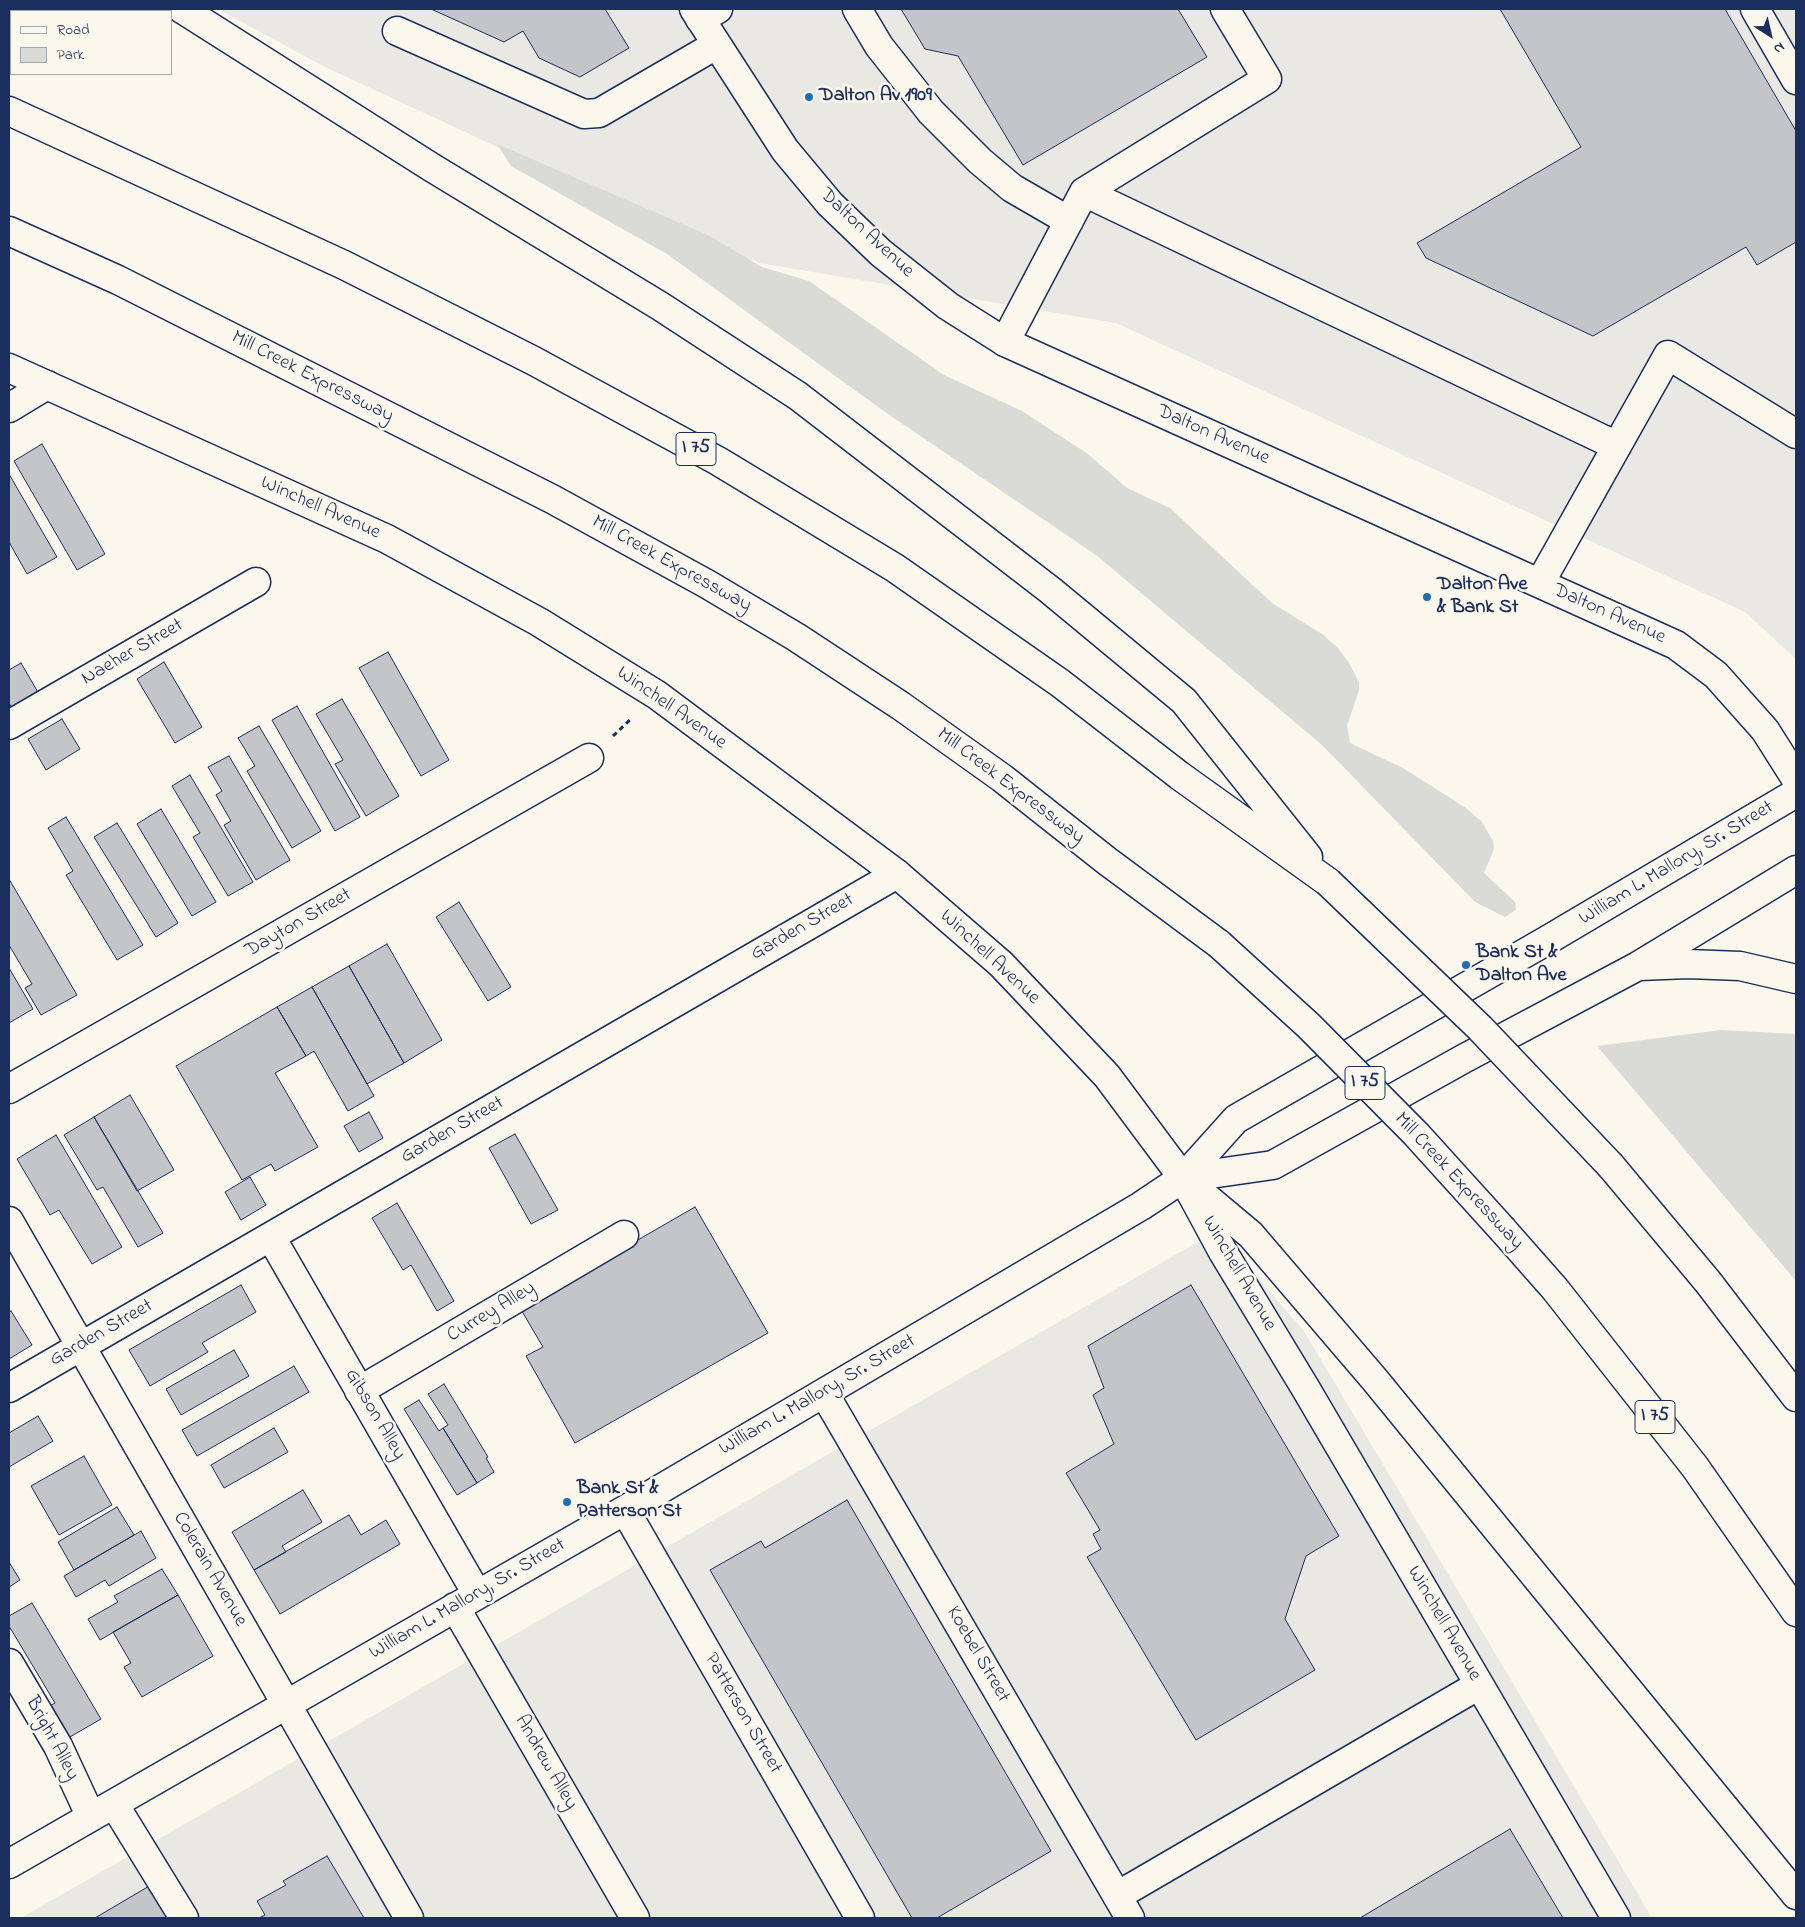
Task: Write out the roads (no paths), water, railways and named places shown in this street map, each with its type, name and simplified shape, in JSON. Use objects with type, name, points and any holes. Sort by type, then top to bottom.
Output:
[{"type":"main road","points":[[182,9],[431,166],[660,306],[798,396],[1050,590],[1184,701],[1328,882]]},
{"type":"main road","points":[[857,9],[879,46],[931,112],[980,161],[1012,188],[1069,221]]},
{"type":"main road","points":[[1005,342],[1084,192],[1267,79],[1225,9]]},
{"type":"main road","points":[[1755,9],[1796,80]]},
{"type":"main road","name":"Dalton Avenue","points":[[704,12],[716,45],[785,150],[830,204],[881,253],[948,306],[1005,342],[1676,645],[1716,675],[1765,730],[1796,779]]},
{"type":"main road","points":[[397,31],[584,114],[599,113],[716,45]]},
{"type":"main road","name":"I 75","points":[[9,111],[344,265],[534,361],[718,461],[895,568],[1060,683],[1180,776],[1328,882],[1480,1028],[1611,1166],[1708,1282],[1796,1398]]},
{"type":"main road","points":[[1084,192],[1617,446]]},
{"type":"main road","name":"Mill Creek Expressway","points":[[9,231],[118,280],[499,472],[707,584],[796,637],[901,706],[1002,778],[1107,861],[1219,944],[1309,1026],[1396,1114],[1555,1289],[1695,1467],[1796,1612]]},
{"type":"main road","points":[[1540,584],[1668,354],[1796,434]]},
{"type":"main road","name":"Winchell Avenue","points":[[9,368],[387,539],[539,622],[657,695],[897,874],[1001,964],[1107,1076],[1183,1178],[1223,1252],[1306,1389],[1616,1918]]},
{"type":"main road","points":[[9,408],[47,385]]},
{"type":"main road","name":"Naeher Street","points":[[9,725],[256,582]]},
{"type":"main road","name":"Dayton Street","points":[[9,1089],[588,758]]},
{"type":"main road","name":"William L. Mallory, Sr. Street","points":[[9,1864],[624,1510],[1142,1206],[1183,1178],[1236,1119],[1546,942],[1796,793]]},
{"type":"main road","name":"William L. Mallory, Sr. Street","points":[[1183,1178],[1273,1165],[1465,1058],[1638,966],[1796,870]]},
{"type":"main road","name":"Garden Street","points":[[9,1388],[897,874]]},
{"type":"main road","points":[[1638,966],[1688,964],[1740,966],[1796,979]]},
{"type":"main road","points":[[1183,1178],[1251,1235],[1369,1373],[1796,1894]]},
{"type":"main road","name":"Colerain Avenue","points":[[9,1221],[410,1918]]},
{"type":"main road","name":"Currey Alley","points":[[359,1391],[624,1235]]},
{"type":"main road","name":"Gibson Alley","points":[[270,1237],[359,1391],[466,1601]]},
{"type":"main road","name":"Koebel Street","points":[[824,1393],[1124,1907]]},
{"type":"main road","name":"Patterson Street","points":[[624,1510],[860,1918]]},
{"type":"main road","name":"Andrew Alley","points":[[466,1601],[635,1918]]},
{"type":"main road","name":"Bright Alley","points":[[9,1663],[58,1746],[103,1810],[184,1918]]},
{"type":"main road","points":[[1124,1907],[1479,1685]]},
{"type":"place","name":"Dalton Av 1909","points":[[809,97]]},
{"type":"place","name":"Dalton Ave & Bank St","points":[[1427,597]]},
{"type":"place","name":"Bank St & Dalton Ave","points":[[1466,965]]},
{"type":"place","name":"Bank St & Patterson St","points":[[567,1502]]}]
